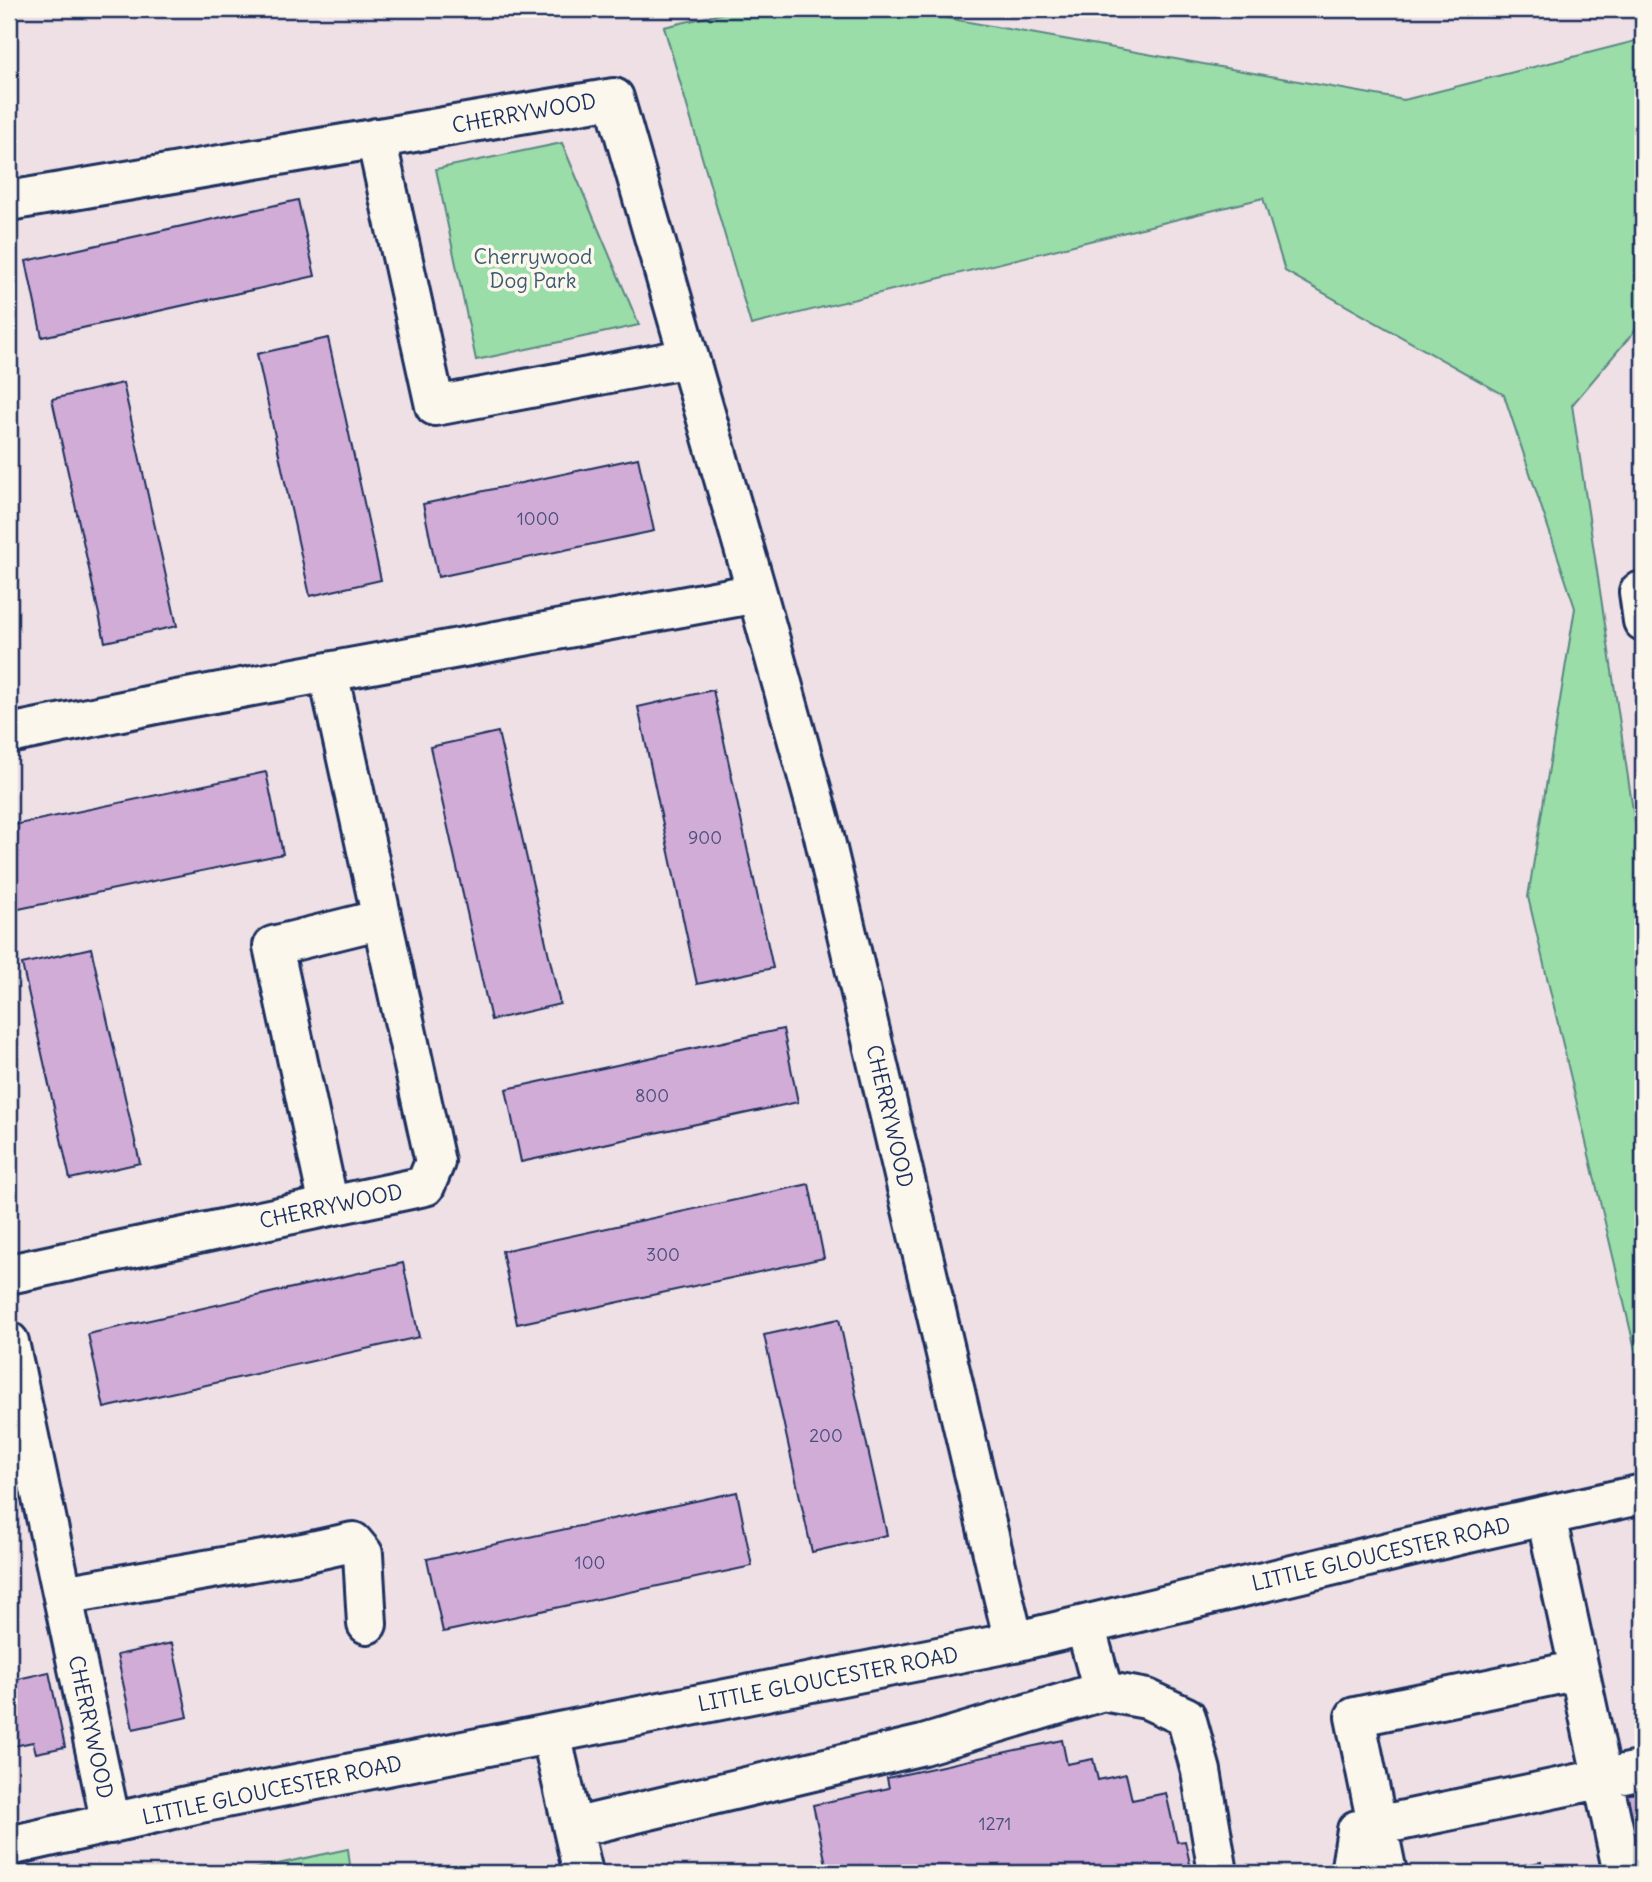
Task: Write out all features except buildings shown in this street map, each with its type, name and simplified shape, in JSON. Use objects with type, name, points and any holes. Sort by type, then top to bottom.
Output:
[{"type":"street","name":"CHERRYWOOD","points":[[9,201],[614,98],[827,845],[1014,1642]]},
{"type":"street","points":[[376,138],[435,406],[689,358]]},
{"type":"street","points":[[1643,591],[1639,592],[1643,621]]},
{"type":"street","points":[[9,734],[176,700],[757,593]]},
{"type":"street","name":"CHERRYWOOD","points":[[9,1274],[425,1186],[435,1162],[328,672]]},
{"type":"street","points":[[329,1206],[273,946],[382,919]]},
{"type":"street","name":"CHERRYWOOD","points":[[9,1342],[111,1824]]},
{"type":"street","name":"LITTLE GLOUCESTER ROAD","points":[[9,1846],[200,1803],[1014,1642],[1459,1535],[1643,1494]]},
{"type":"street","points":[[1546,1516],[1603,1778],[1625,1833],[1623,1873]]},
{"type":"street","points":[[63,1595],[353,1542],[363,1554],[367,1624]]},
{"type":"street","points":[[1085,1625],[1103,1691]]},
{"type":"street","points":[[1387,1873],[1355,1717],[1579,1670]]},
{"type":"street","points":[[573,1828],[923,1745],[1103,1691],[1147,1699],[1186,1717],[1200,1772],[1218,1873]]},
{"type":"street","points":[[551,1734],[583,1873]]},
{"type":"street","points":[[1350,1873],[1357,1830],[1643,1770]]},
{"type":"green space","points":[[741,9],[896,9],[1404,100],[1643,39],[1643,321],[1572,405],[1643,877],[1643,1383],[1528,897],[1575,608],[1504,395],[1285,271],[1263,198],[751,325],[664,27]]},
{"type":"green space","name":"Cherrywood Dog Park","points":[[562,143],[639,325],[476,360],[436,169]]},
{"type":"green space","points":[[348,1849],[351,1873],[235,1873]]},
{"type":"tunnel","points":[[1635,1831],[1643,1829]]}]
